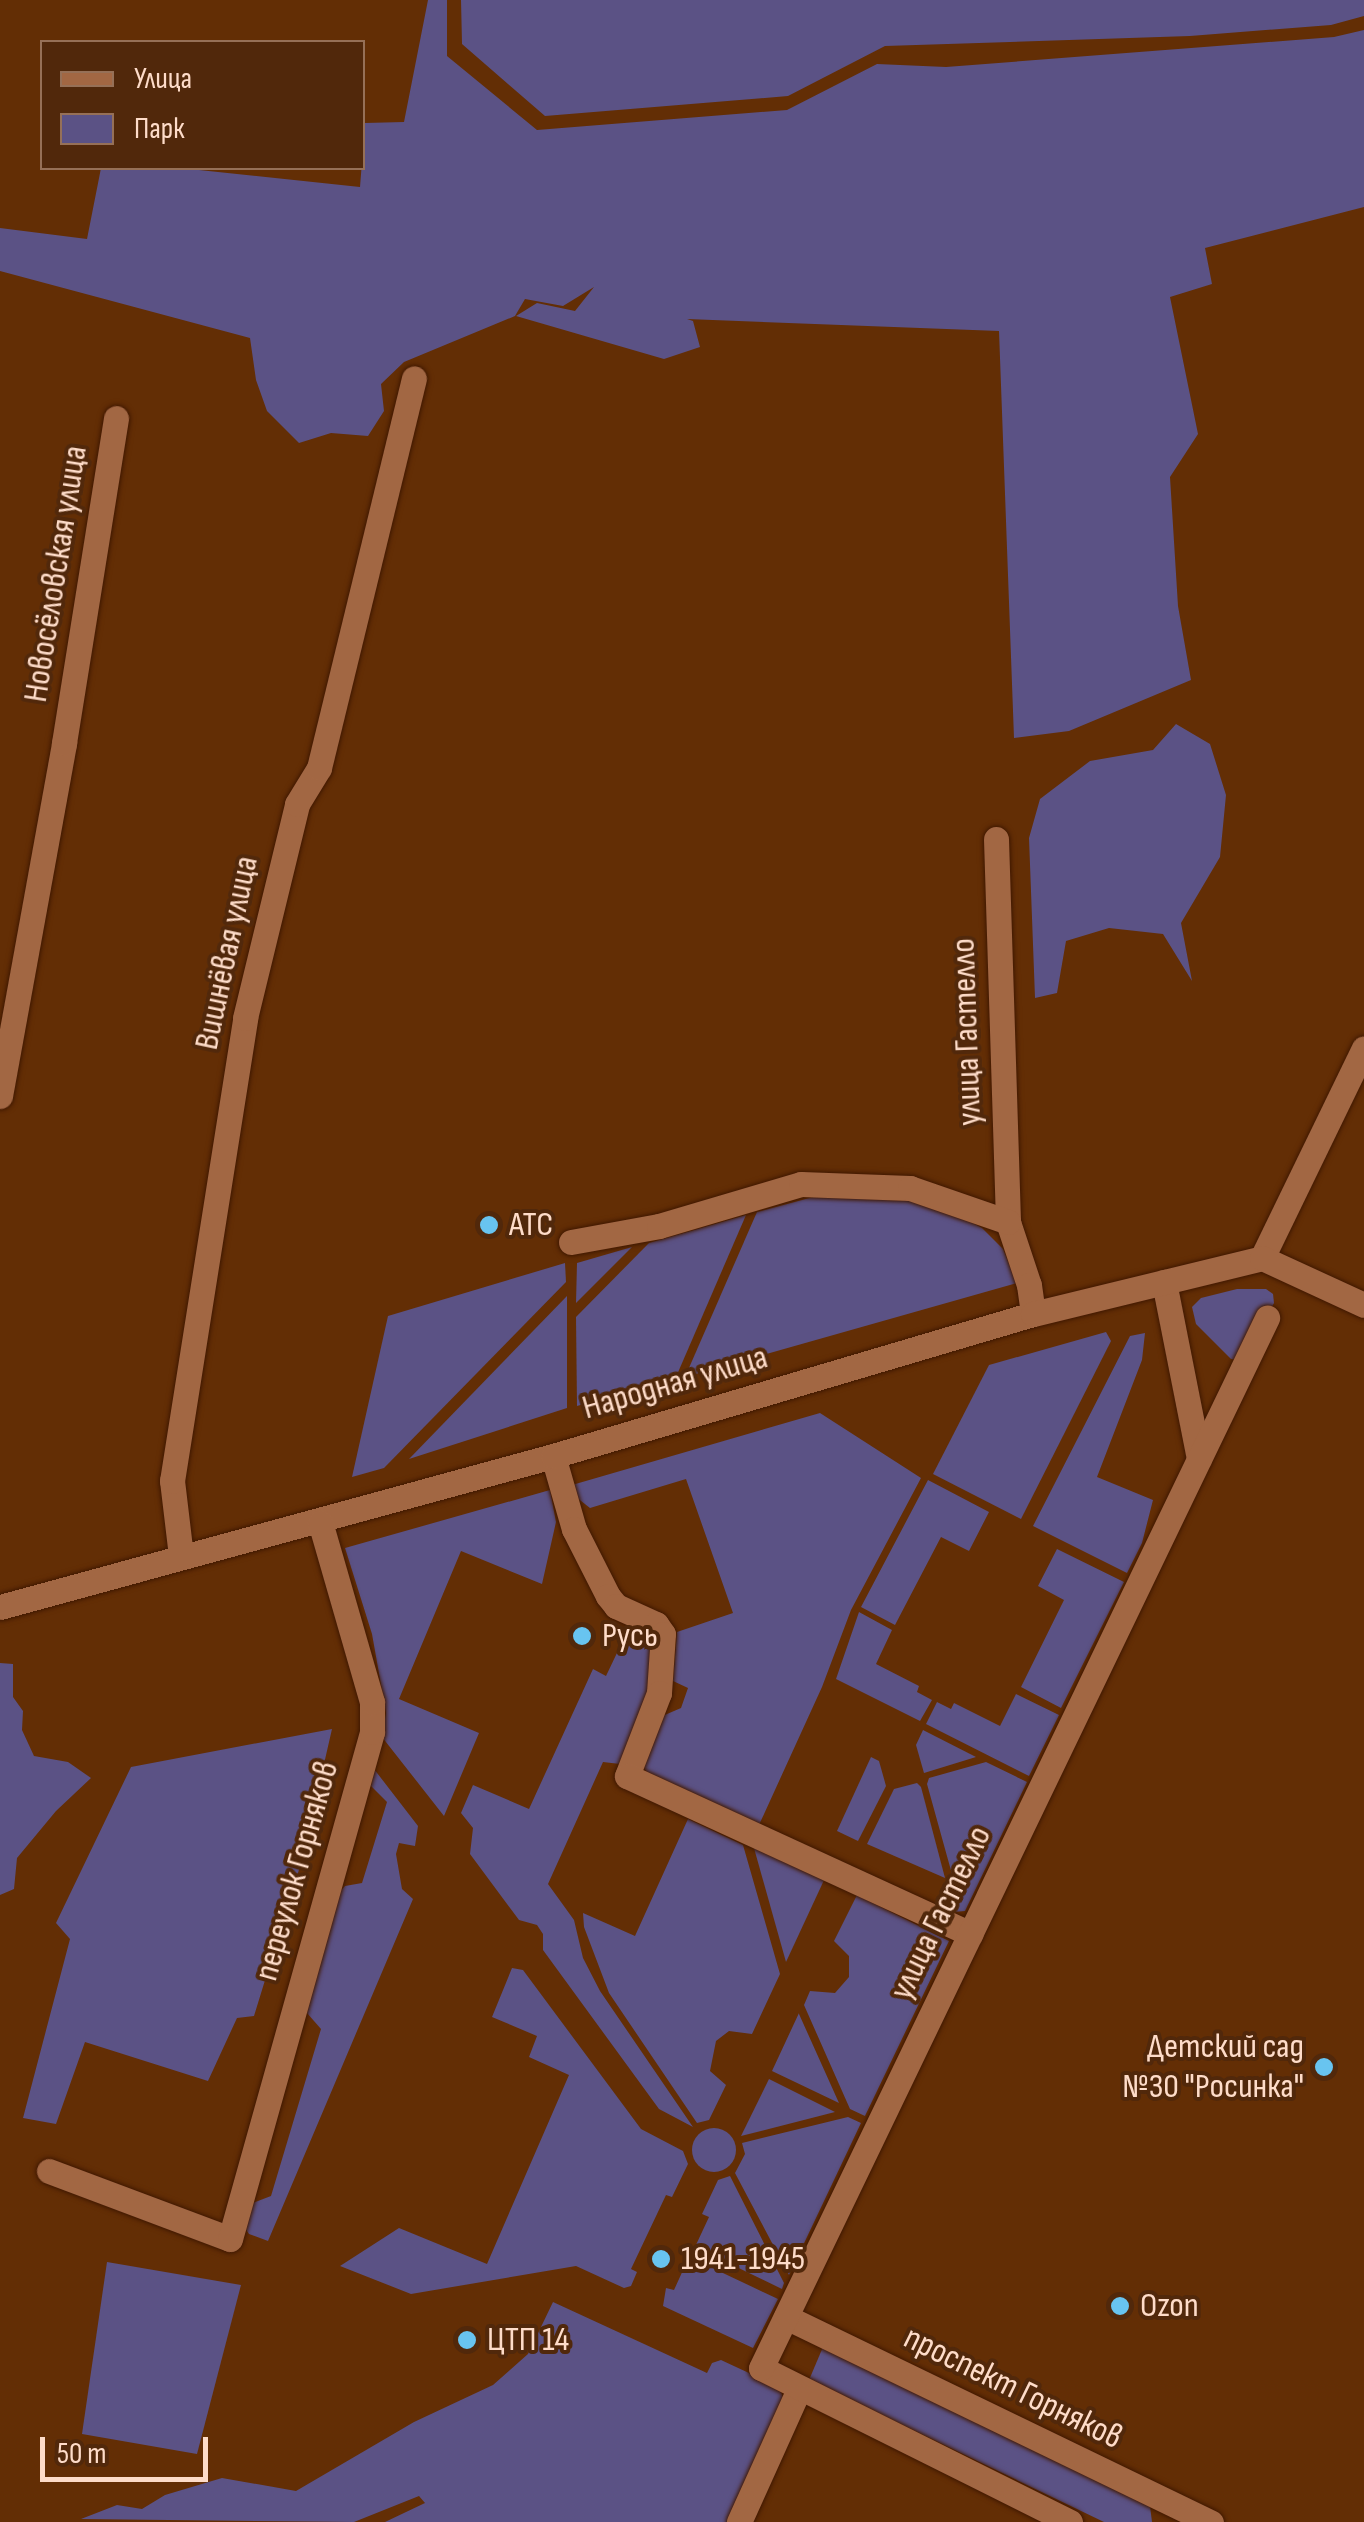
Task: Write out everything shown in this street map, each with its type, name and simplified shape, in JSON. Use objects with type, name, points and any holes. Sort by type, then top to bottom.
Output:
[{"type":"street","name":"Вишнёвая улица","points":[[181,1556],[172,1481],[245,1018],[297,804],[319,768],[414,378]]},
{"type":"street","name":"Новосёловская улица","points":[[0,1096],[64,743],[116,418]]},
{"type":"street","name":"улица Гастелло","points":[[996,838],[1008,1222],[1029,1285],[1033,1314]]},
{"type":"street","points":[[1364,1048],[1262,1258],[1364,1305]]},
{"type":"street","points":[[571,1242],[658,1226],[801,1184],[910,1188],[1008,1222]]},
{"type":"street","name":"Народная улица","points":[[0,1607],[320,1522],[1033,1314],[1262,1258]]},
{"type":"street","points":[[1164,1282],[1200,1459]]},
{"type":"street","name":"улица Гастелло","points":[[799,2390],[761,2368],[1267,1318]]},
{"type":"street","points":[[552,1456],[574,1529],[608,1596],[616,1606],[656,1624],[663,1634],[659,1694],[627,1776],[970,1934]]},
{"type":"street","name":"переулок Горняков","points":[[50,2171],[230,2238],[372,1732],[372,1702],[320,1522]]},
{"type":"street","name":"проспект Горняков","points":[[786,2317],[1211,2522]]},
{"type":"street","points":[[739,2522],[799,2390],[1070,2522]]},
{"type":"green space","points":[[428,0],[447,0],[447,56],[537,130],[787,110],[877,64],[946,67],[1334,37],[1364,30],[1364,207],[1205,248],[1212,284],[1170,297],[1198,434],[1170,477],[1178,606],[1191,680],[1069,731],[1014,738],[999,331],[687,319],[693,321],[700,347],[664,359],[516,316],[537,303],[575,311],[594,287],[563,306],[525,299],[515,316],[404,362],[381,384],[384,411],[368,436],[331,433],[299,443],[267,411],[256,380],[250,338],[0,271],[0,228],[87,239],[101,170],[199,170],[360,187],[361,170],[365,170],[365,123],[404,122]]},
{"type":"green space","points":[[461,0],[1364,0],[1364,16],[1331,25],[1190,36],[885,46],[788,96],[545,116],[462,44]]},
{"type":"green space","points":[[1176,724],[1210,744],[1226,795],[1220,857],[1181,923],[1192,981],[1163,934],[1109,928],[1066,941],[1057,993],[1035,998],[1029,838],[1040,799],[1090,761],[1153,750]]},
{"type":"green space","points":[[828,1193],[893,1194],[945,1208],[982,1228],[1003,1249],[1017,1283],[685,1377],[757,1212]]},
{"type":"green space","points":[[746,1215],[676,1377],[577,1406],[576,1317],[649,1243]]},
{"type":"green space","points":[[632,1247],[576,1303],[577,1263]]},
{"type":"green space","points":[[565,1263],[566,1282],[384,1468],[352,1477],[388,1316]]},
{"type":"green space","points":[[1237,1289],[1266,1289],[1273,1294],[1274,1303],[1241,1360],[1231,1359],[1196,1324],[1192,1307],[1201,1298]]},
{"type":"green space","points":[[567,1296],[567,1408],[409,1459]]},
{"type":"green space","points":[[1106,1332],[1111,1341],[1021,1519],[933,1474],[989,1365]]},
{"type":"green space","points":[[1145,1333],[1142,1360],[1097,1477],[1153,1500],[1142,1543],[1127,1573],[1033,1526],[1130,1336]]},
{"type":"green space","points":[[820,1413],[921,1478],[851,1610],[822,1687],[759,1825],[648,1774],[641,1764],[660,1717],[681,1708],[688,1688],[673,1681],[677,1632],[733,1613],[686,1479],[590,1508],[576,1497],[572,1485]]},
{"type":"green space","points":[[928,1480],[989,1512],[969,1551],[941,1537],[895,1625],[861,1607]]},
{"type":"green space","points":[[550,1490],[556,1522],[542,1584],[461,1551],[399,1699],[479,1733],[444,1816],[382,1737],[386,1713],[372,1634],[345,1548]]},
{"type":"green space","points":[[1057,1549],[1124,1582],[1061,1708],[1021,1687],[1064,1600],[1038,1586]]},
{"type":"green space","points":[[859,1612],[892,1630],[876,1664],[919,1686],[917,1692],[932,1700],[920,1721],[836,1679]]},
{"type":"green space","points":[[646,1629],[653,1638],[652,1689],[620,1764],[603,1762],[548,1884],[574,1920],[583,1958],[600,1991],[693,2127],[659,2109],[543,1950],[543,1934],[537,1925],[519,1920],[470,1854],[473,1828],[461,1813],[473,1785],[529,1809],[593,1669],[606,1676],[626,1634]]},
{"type":"green space","points":[[0,1663],[13,1664],[13,1697],[23,1711],[22,1730],[34,1756],[68,1762],[91,1778],[56,1811],[17,1858],[14,1889],[0,1895]]},
{"type":"green space","points":[[1016,1694],[1059,1715],[1029,1776],[926,1724],[937,1702],[951,1709],[954,1703],[1000,1726]]},
{"type":"green space","points":[[332,1729],[302,1860],[254,2016],[237,2018],[208,2081],[85,2042],[56,2124],[23,2118],[70,1939],[56,1923],[131,1767]]},
{"type":"green space","points":[[923,1730],[976,1757],[924,1773],[916,1745]]},
{"type":"green space","points":[[871,1757],[879,1761],[886,1786],[858,1841],[837,1831]]},
{"type":"green space","points":[[986,1762],[1027,1782],[965,1911],[954,1912],[948,1906],[955,1885],[927,1784],[929,1778]]},
{"type":"green space","points":[[374,1769],[418,1826],[415,1846],[399,1843],[396,1854],[402,1889],[413,1899],[268,2241],[249,2234],[243,2225],[247,2205],[271,2196],[321,2029],[307,2013],[306,2002],[337,1895],[345,1886],[362,1883],[387,1802],[371,1786]]},
{"type":"green space","points":[[917,1783],[945,1878],[867,1844],[894,1789]]},
{"type":"green space","points":[[688,1819],[743,1845],[780,1974],[752,2034],[729,2031],[716,2041],[710,2071],[726,2085],[709,2120],[697,2123],[609,1993],[584,1927],[583,1913],[635,1936]]},
{"type":"green space","points":[[754,1848],[825,1878],[786,1962]]},
{"type":"green space","points":[[857,1895],[949,1941],[865,2116],[850,2109],[804,2005],[810,1991],[835,1993],[849,1977],[849,1956],[834,1941]]},
{"type":"green space","points":[[512,1968],[523,1970],[641,2129],[683,2151],[688,2164],[672,2197],[666,2195],[631,2269],[637,2272],[631,2286],[624,2288],[576,2266],[411,2294],[340,2266],[399,2228],[487,2264],[569,2075],[529,2057],[537,2036],[492,2017]]},
{"type":"green space","points":[[799,2014],[839,2103],[772,2071]]},
{"type":"green space","points":[[769,2079],[835,2112],[741,2136]]},
{"type":"green space","points":[[848,2117],[861,2123],[789,2275],[735,2173],[745,2154],[742,2143]]},
{"type":"green space","points":[[714,2128],[729,2135],[736,2150],[729,2165],[714,2172],[699,2165],[692,2150],[699,2135]]},
{"type":"green space","points":[[730,2176],[784,2283],[782,2289],[695,2247],[709,2217],[702,2214],[718,2180]]},
{"type":"green space","points":[[689,2257],[778,2299],[753,2348],[663,2306],[666,2288],[674,2290]]},
{"type":"green space","points":[[107,2262],[241,2285],[197,2454],[82,2434]]},
{"type":"green space","points":[[553,2302],[707,2373],[712,2363],[721,2360],[779,2387],[784,2399],[729,2522],[385,2522],[425,2503],[419,2496],[354,2522],[81,2519],[117,2505],[142,2509],[165,2495],[222,2478],[296,2491],[414,2422],[493,2385],[528,2354]]},
{"type":"green space","points":[[823,2347],[1150,2506],[1152,2522],[1104,2522],[809,2380]]},
{"type":"place","name":"АТС","points":[[489,1225]]},
{"type":"place","name":"Русь","points":[[582,1636]]},
{"type":"place","name":"Детский сад №30 \"Росинка\"","points":[[1324,2067]]},
{"type":"place","name":"1941-1945","points":[[661,2259]]},
{"type":"place","name":"Ozon","points":[[1120,2306]]},
{"type":"place","name":"ЦТП 14","points":[[467,2340]]}]
